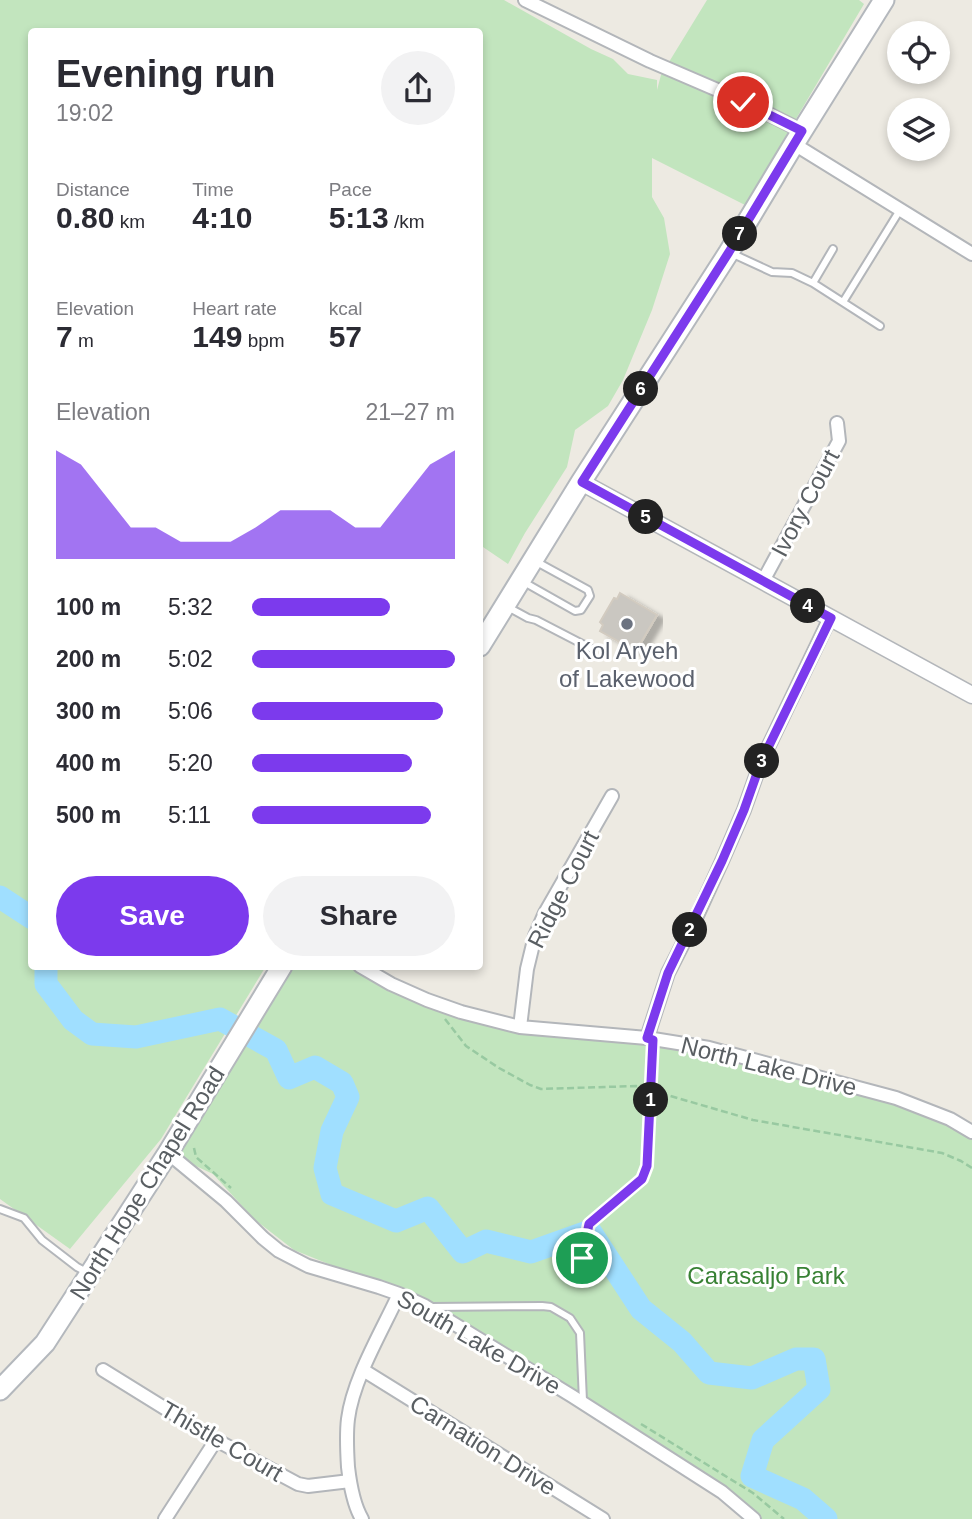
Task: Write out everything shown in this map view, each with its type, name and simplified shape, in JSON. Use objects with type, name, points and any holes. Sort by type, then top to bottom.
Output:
[{"type":"main road","points":[[483,641],[729,252],[883,1]]},
{"type":"main road","name":"North Hope Chapel Road","points":[[0,1390],[45,1343],[168,1153],[280,970]]},
{"type":"street","points":[[525,0],[650,61],[743,102],[798,137],[900,210],[972,254]]},
{"type":"street","name":"Ivory Court","points":[[763,581],[839,441],[837,423]]},
{"type":"street","points":[[582,482],[972,695]]},
{"type":"street","points":[[650,1039],[668,973],[722,861],[761,762],[831,618]]},
{"type":"street","name":"Ridge Court","points":[[520,1027],[527,969],[535,936],[545,913],[612,796]]},
{"type":"street","name":"North Lake Drive","points":[[367,970],[433,1003],[461,1012],[520,1027],[650,1039],[709,1048],[896,1098],[950,1119],[972,1132]]},
{"type":"street","name":"South Lake Drive","points":[[168,1153],[216,1192],[279,1251],[308,1266],[399,1294],[425,1306],[722,1492],[754,1519]]},
{"type":"street","points":[[362,1519],[357,1511],[350,1481],[346,1440],[348,1416],[363,1370],[399,1294]]},
{"type":"street","name":"Thistle Court","points":[[103,1370],[216,1440],[298,1484],[308,1486],[350,1481]]},
{"type":"street","name":"Carnation Drive","points":[[363,1370],[603,1519]]},
{"type":"street","points":[[165,1519],[216,1440]]},
{"type":"lane","points":[[843,302],[900,210]]},
{"type":"lane","points":[[813,283],[833,249]]},
{"type":"lane","points":[[729,252],[772,272],[792,273],[813,283],[880,326]]},
{"type":"lane","points":[[520,580],[575,611],[581,610],[590,596],[588,590],[533,559]]},
{"type":"lane","points":[[505,606],[592,649]]},
{"type":"lane","points":[[0,1209],[24,1218],[42,1240],[90,1274]]},
{"type":"lane","points":[[425,1306],[542,1306],[551,1307],[570,1318],[580,1333],[583,1403]]},
{"type":"path","points":[[433,1003],[466,1046],[541,1089],[636,1086],[753,1120],[942,1153],[972,1168]]},
{"type":"path","points":[[572,1285],[579,1272],[589,1224],[642,1179],[647,1166],[651,1089],[650,1039]]},
{"type":"green space","points":[[0,0],[504,0],[613,59],[628,74],[657,80],[657,90],[661,75],[707,0],[859,0],[864,4],[745,205],[652,158],[652,197],[664,218],[670,254],[652,310],[623,380],[608,406],[575,430],[567,467],[508,564],[483,547],[483,28],[28,28],[28,970],[264,970],[161,1139],[70,1249],[0,1199]]},
{"type":"green space","name":"Carasaljo Park","points":[[280,970],[366,970],[520,1027],[647,1038],[896,1098],[972,1132],[972,1519],[754,1519],[572,1396],[379,1287],[385,1281],[346,1271],[294,1250],[254,1219],[213,1174],[168,1153]]},
{"type":"building","name":"Kol Aryeh of Lakewood","points":[[620,593],[657,615],[636,651],[600,631],[603,625],[600,622],[614,598],[617,599]]},
{"type":"waterway","points":[[0,897],[28,915]]},
{"type":"waterway","points":[[46,970],[46,984],[73,1020],[92,1034],[136,1037],[220,1019],[276,1050],[289,1078],[315,1067],[342,1083],[348,1097],[332,1131],[325,1168],[332,1194],[396,1221],[428,1208],[463,1252],[486,1241],[531,1252],[590,1231],[641,1309],[682,1342],[709,1373],[752,1378],[796,1359],[814,1359],[819,1389],[763,1440],[752,1476],[803,1499],[826,1519]]},
{"type":"place","name":"Kol Aryeh of Lakewood","points":[[627,624]]},
{"type":"route","points":[[582,1258],[589,1224],[642,1179],[647,1166],[653,1040],[647,1038],[661,991],[722,861],[761,762],[831,618],[582,482],[729,252],[802,131],[743,102]]}]
